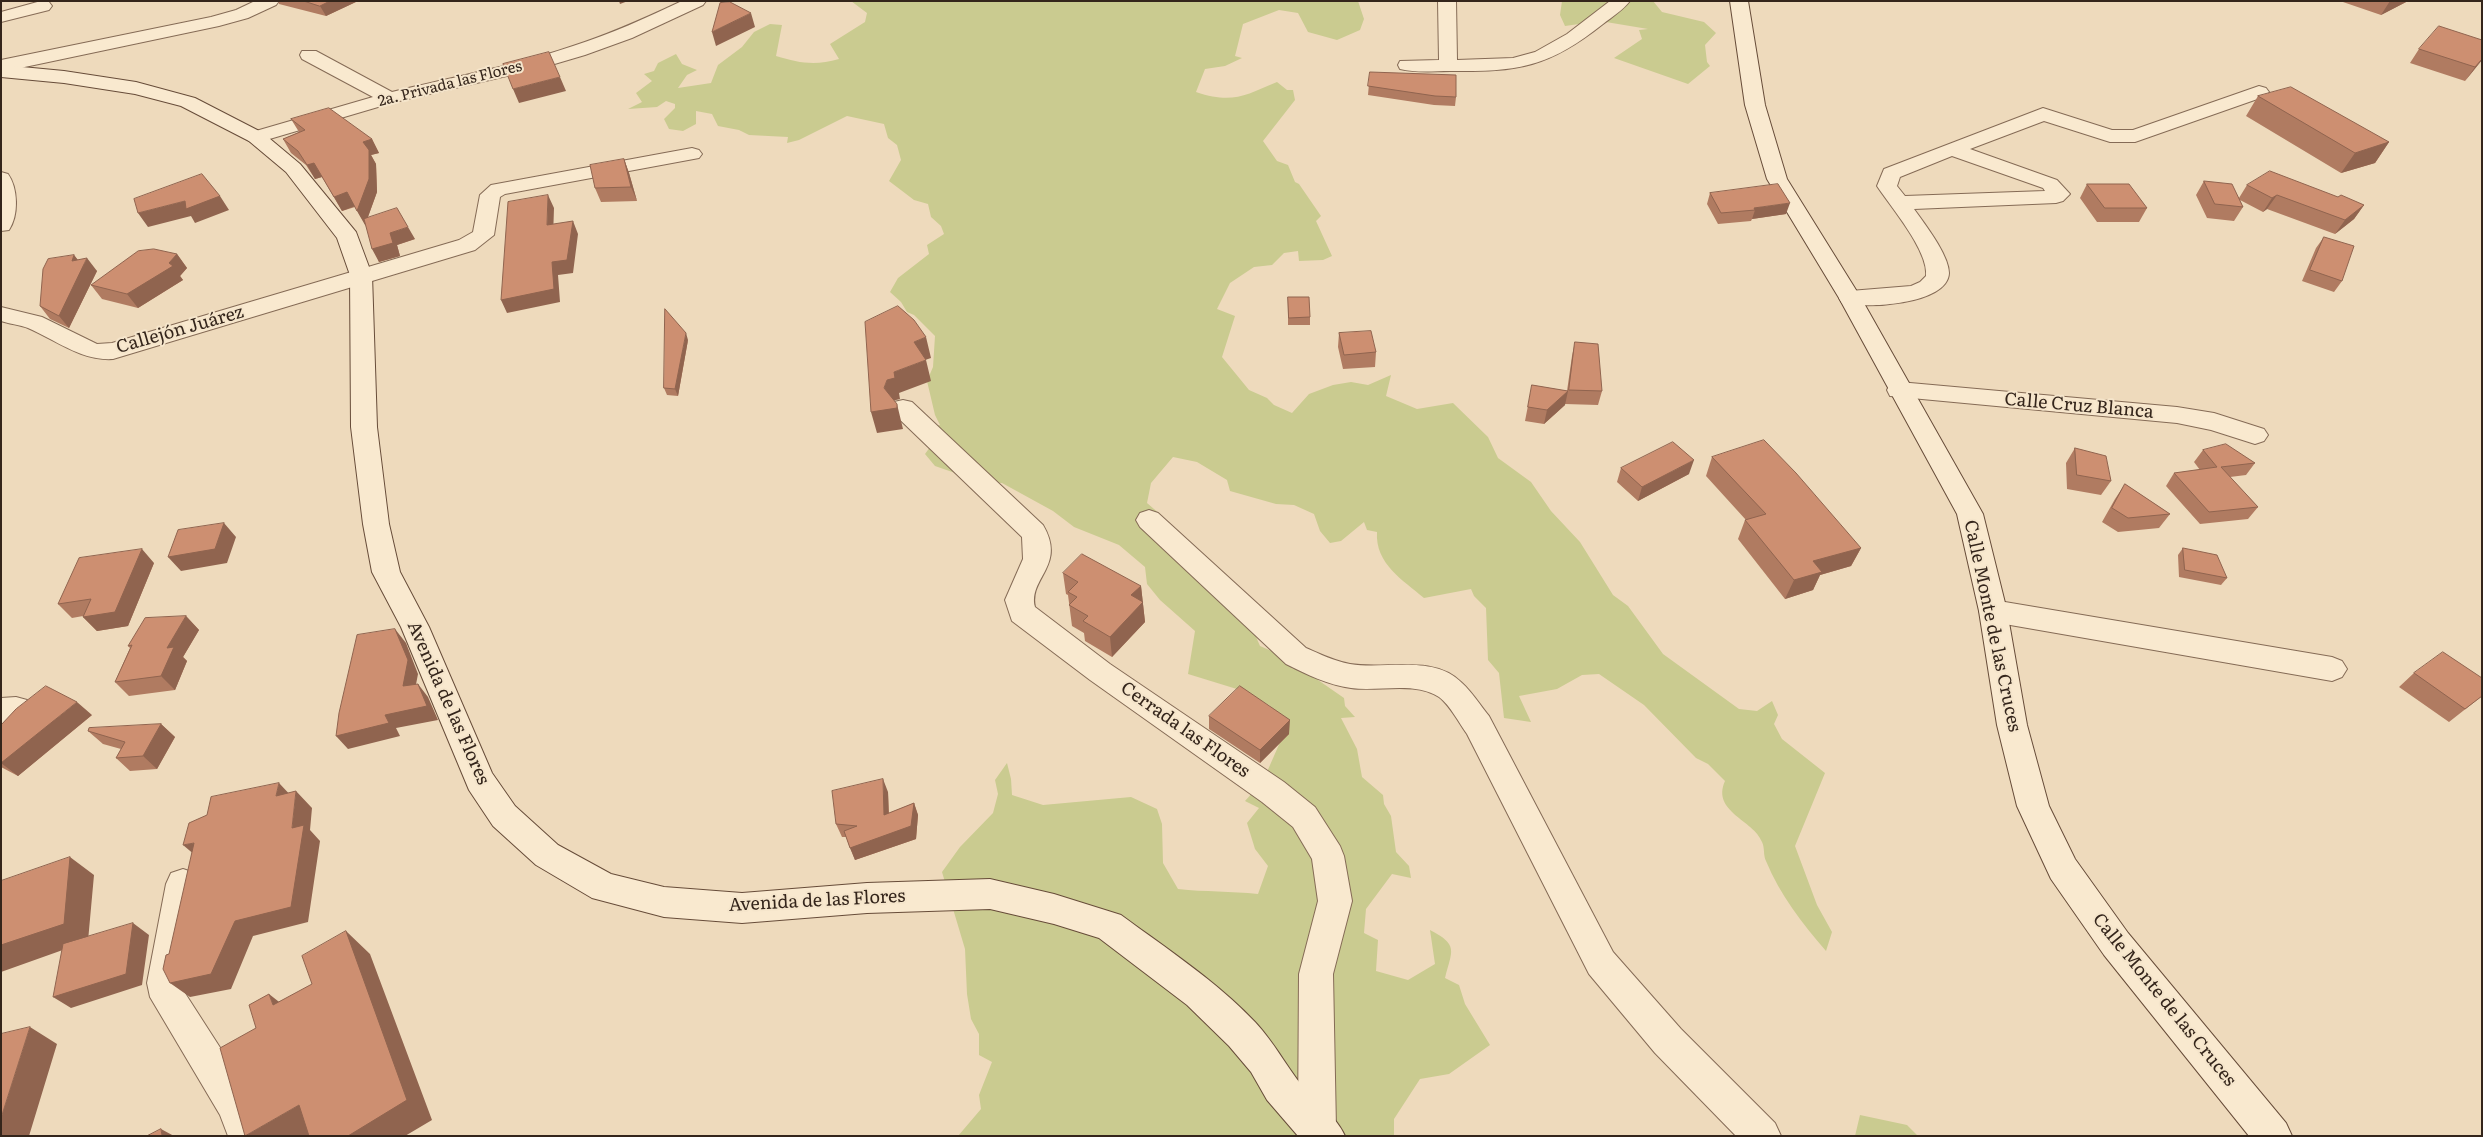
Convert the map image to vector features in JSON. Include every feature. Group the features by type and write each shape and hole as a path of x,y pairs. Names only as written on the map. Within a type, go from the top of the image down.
{"street":[{"path":"1,66 212,22 242,14 270,1"},
{"name":"2a. Privada las Flores","path":"256,137 390,98 534,64 578,51 626,34 697,1"},
{"path":"1447,1 1448,65"},
{"path":"1407,65 1513,63 1540,57 1572,39 1621,1"},
{"name":"Calle Monte de las Cruces","path":"1739,1 1755,105 1777,179 1850,298 1899,390 1951,476 1970,514 1993,611 2012,726 2033,806 2063,869 2116,944 2273,1136"},
{"path":"1,17 43,6"},
{"path":"309,55 390,98"},
{"name":"Avenida de las Flores","path":"1,71 64,77 162,94 188,102 256,137 293,168 348,237 361,275 364,427 376,524 386,572 415,627 480,781 504,816 547,855 604,887 664,902 742,908 867,898 990,894 1054,909 1109,926 1199,993 1242,1034 1264,1059 1280,1087 1322,1132"},
{"path":"1850,298 1910,293 1925,289 1933,283 1938,273 1935,258 1887,186 1891,173 2043,114 2110,136 2135,136 2260,92"},
{"path":"1899,204 2056,197 2060,194 2050,184 1953,150"},
{"name":"Callejón Juárez","path":"1,314 34,322 89,349 99,352 112,351 476,241 483,235 490,195 498,189 692,154"},
{"path":"1,178 6,200 1,225"},
{"name":"Calle Cruz Blanca","path":"1899,390 2177,415 2214,422 2255,435"},
{"name":"Cerrada las Flores","path":"903,408 1034,532 1040,545 1037,561 1018,600 1022,613 1093,666 1273,792 1304,818 1328,856 1335,901 1316,974 1322,1132"},
{"path":"1149,520 1296,656 1325,669 1351,676 1412,677 1435,681 1451,690 1478,725 1601,963 1668,1041 1762,1136"},
{"path":"1993,611 2332,669"},
{"path":"1,710 16,709 20,713 16,720 1,732"},
{"path":"183,884 164,983 175,1009 235,1104 247,1136"}],"green space":[{"path":"851,1 1358,1 1364,19 1360,30 1337,40 1308,32 1298,13 1279,10 1243,24 1235,56 1242,58 1225,66 1205,69 1196,92 1208,96 1238,97 1277,82 1287,90 1293,90 1295,100 1263,141 1277,161 1288,165 1295,182 1299,184 1321,216 1316,221 1332,256 1323,260 1299,261 1298,251 1284,253 1272,265 1254,267 1230,283 1217,309 1235,316 1222,357 1249,390 1292,413 1309,394 1333,385 1351,382 1368,385 1391,375 1386,396 1417,409 1453,403 1488,437 1498,458 1531,482 1551,511 1580,542 1613,595 1628,606 1663,654 1739,709 1757,711 1772,701 1778,715 1774,724 1782,739 1825,773 1795,846 1817,905 1832,932 1826,951 1800,919 1778,885 1766,861 1763,844 1758,834 1728,808 1722,792 1725,781 1708,764 1696,758 1644,705 1599,674 1582,675 1557,689 1519,696 1531,722 1504,718 1499,673 1488,660 1486,608 1474,596 1471,589 1424,598 1399,578 1385,562 1378,543 1377,532 1367,530 1364,522 1341,541 1330,543 1320,531 1314,514 1294,505 1276,504 1230,491 1227,480 1197,462 1173,457 1151,483 1147,503 1161,515 1158,519 1241,602 1260,646 1276,653 1293,669 1300,668 1316,673 1318,680 1344,698 1345,706 1355,717 1341,718 1357,749 1362,777 1383,795 1384,804 1391,816 1396,852 1409,866 1411,878 1392,874 1366,909 1364,933 1378,940 1376,971 1408,980 1435,964 1430,930 1439,935 1446,940 1451,949 1445,978 1459,985 1465,1004 1490,1045 1449,1074 1420,1079 1394,1119 1394,1136 958,1136 981,1109 979,1095 992,1062 979,1055 979,1034 971,1019 967,994 965,949 942,872 960,847 993,813 998,794 995,780 1007,763 1012,795 1043,805 1131,797 1157,809 1162,824 1163,863 1178,889 1258,894 1268,866 1255,849 1247,823 1259,808 1245,801 1263,781 1288,724 1269,705 1240,690 1188,674 1195,631 1160,600 1147,584 1145,567 1119,545 1074,527 1053,511 1002,483 981,482 935,466 925,454 938,436 930,426 940,425 935,415 927,381 933,367 935,336 914,315 907,312 901,302 890,292 898,278 929,254 927,245 944,234 941,226 931,217 928,204 914,200 889,181 901,160 897,145 888,138 884,124 847,116 799,140 787,143 788,137 749,135 739,130 718,126 712,114 696,111 696,124 683,131 669,129 664,119 675,108 675,104 666,101 657,107 628,109 642,102 636,93 652,81 644,74 654,71 658,63 676,54 682,64 697,70 687,75 678,88 711,83 718,65 742,47 754,32 770,24 782,25 776,56 807,63 839,59 830,44 865,22 867,13"},
{"path":"1562,1 1653,1 1662,12 1704,22 1716,33 1705,45 1707,62 1710,66 1688,84 1614,58 1642,39 1639,30 1648,29 1600,21 1565,26 1560,15"},
{"path":"1860,1115 1907,1125 1918,1136 1855,1136"}],"building":[{"path":"304,1 330,1 320,6"},
{"path":"730,2 751,13 712,32 720,3"},
{"path":"2439,26 2482,40 2482,59 2475,67 2419,49"},
{"path":"549,52 560,77 513,89 503,64"},
{"path":"1370,72 1456,75 1456,97 1435,96 1368,86"},
{"path":"2291,87 2389,142 2355,153 2258,96"},
{"path":"329,108 372,139 363,142 369,150 369,179 357,211 347,192 334,197 314,163 307,165 298,151 283,139 305,130 291,119"},
{"path":"624,159 631,187 595,188 590,165"},
{"path":"2270,171 2338,197 2341,195 2364,205 2345,220 2277,195 2272,198 2247,185"},
{"path":"202,174 220,196 186,209 185,201 138,213 134,199"},
{"path":"2204,181 2232,184 2243,207 2215,204"},
{"path":"1778,184 1790,203 1754,208 1755,210 1721,213 1710,193"},
{"path":"2087,184 2129,184 2147,208 2105,208"},
{"path":"548,195 547,225 573,221 567,260 552,262 554,289 501,300 508,202"},
{"path":"397,208 408,227 390,233 393,243 372,249 364,219"},
{"path":"2324,237 2354,246 2342,281 2310,270"},
{"path":"154,249 177,254 169,263 173,266 127,294 91,285 138,251"},
{"path":"74,255 72,261 87,258 59,316 40,306 43,269 48,259"},
{"path":"1288,297 1309,297 1310,317 1289,318"},
{"path":"898,306 914,320 926,337 914,342 926,360 894,372 895,378 887,380 884,388 897,404 897,408 871,412 865,322"},
{"path":"665,309 686,333 675,389 664,388"},
{"path":"1371,331 1376,352 1344,355 1339,333"},
{"path":"1575,342 1598,344 1602,391 1569,390"},
{"path":"1532,385 1568,391 1547,410 1528,407"},
{"path":"1764,440 1796,473 1861,548 1813,561 1822,572 1794,580 1745,520 1766,514 1712,457"},
{"path":"1673,442 1694,460 1642,487 1621,468"},
{"path":"2226,444 2255,463 2221,467 2258,507 2209,512 2174,473 2217,467 2203,450"},
{"path":"2075,448 2106,456 2111,481 2077,475"},
{"path":"2125,484 2170,514 2128,518 2112,508"},
{"path":"224,523 215,549 168,557 178,530"},
{"path":"2183,548 2217,555 2227,578 2185,570"},
{"path":"142,549 115,612 83,617 91,599 58,604 79,558"},
{"path":"1082,554 1141,586 1131,595 1143,602 1110,637 1083,621 1088,616 1069,605 1077,597 1068,592 1078,582 1063,573"},
{"path":"186,616 167,648 174,647 161,676 115,682 132,645 128,646 145,618"},
{"path":"395,629 408,660 403,686 418,684 427,706 385,715 389,723 336,736 339,713 357,635"},
{"path":"2443,652 2482,678 2482,696 2465,709 2414,673"},
{"path":"46,686 77,702 1,763 1,725 16,709"},
{"path":"1240,686 1290,720 1260,750 1209,716"},
{"path":"161,724 143,756 116,758 125,742 88,731 89,728"},
{"path":"883,779 884,815 914,803 911,826 850,848 844,831 857,826 836,824 832,791"},
{"path":"279,783 276,796 296,791 292,828 304,825 291,907 235,921 211,974 170,983 163,969 166,955 169,954 194,843 183,845 189,823 207,815 211,797"},
{"path":"70,857 64,924 1,945 1,881"},
{"path":"133,923 126,974 53,997 63,944"},
{"path":"346,931 407,1100 348,1136 309,1136 299,1105 245,1136 220,1048 256,1028 249,1005 269,994 273,1005 312,984 302,956"},
{"path":"30,1027 1,1118 1,1034"},
{"path":"161,1129 162,1136 147,1136"}]}
